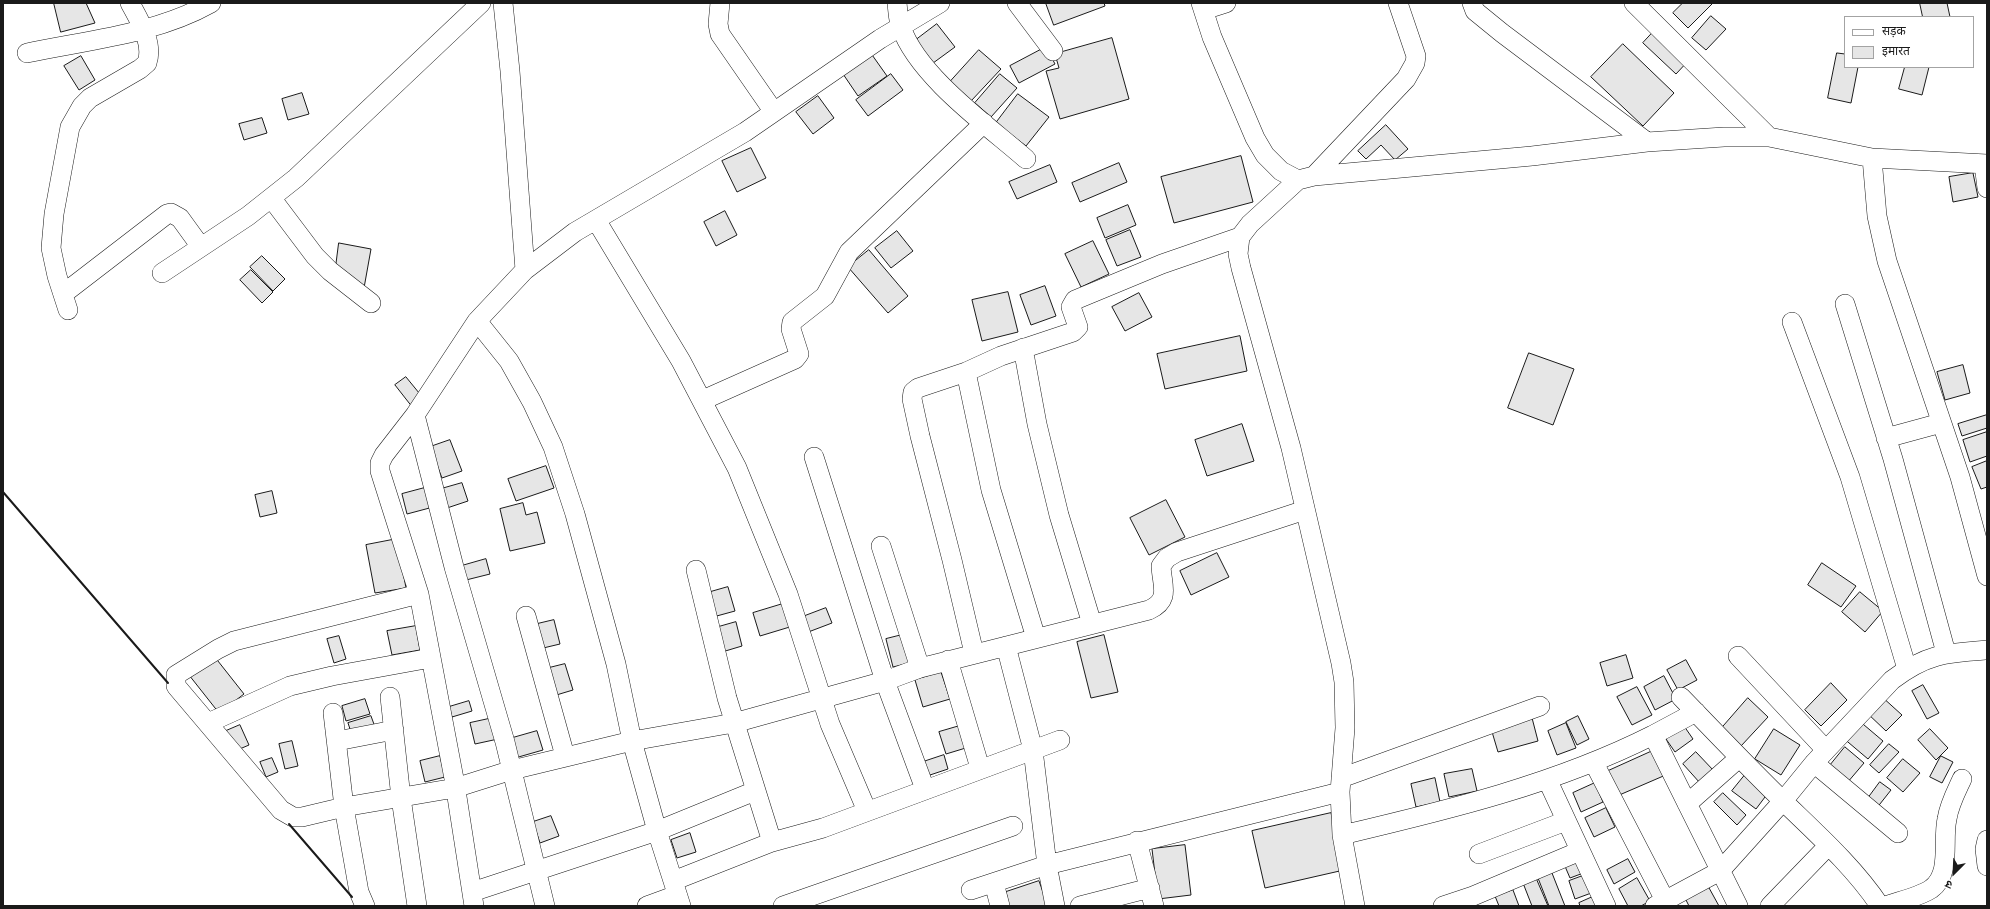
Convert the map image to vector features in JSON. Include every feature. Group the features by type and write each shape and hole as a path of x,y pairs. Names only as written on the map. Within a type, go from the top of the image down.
{"street":[{"path":"130,3 143,29 149,50 147,62 140,69 90,98 82,106 70,127 52,232 53,261 66,302 167,214 171,213 180,218 201,247"},
{"path":"27,53 143,29 190,15 211,3"},
{"path":"162,272 272,199 481,3"},
{"path":"503,3 510,71 525,270"},
{"path":"720,3 718,24 720,34 774,112"},
{"path":"897,3 900,26 907,41 925,67 944,87 1026,159"},
{"path":"755,792 657,831 536,871 473,899 455,788 419,594 380,471 380,463 384,455 415,415 477,321 525,270 596,220 738,135 900,26 940,3"},
{"path":"1017,3 1053,51"},
{"path":"1226,3 1202,7 1212,37 1255,138 1265,155 1280,170 1306,178 1532,156 1647,142 1724,137 1769,137 1872,158 1985,164 1987,188"},
{"path":"1354,906 1342,835 1341,785 1345,728 1344,682 1291,448 1238,254 1240,237 1250,224 1306,178 1406,79 1415,63 1413,48 1398,3"},
{"path":"1472,3 1475,11 1647,142"},
{"path":"1634,3 1769,137"},
{"path":"703,400 795,359 799,354 790,329 792,322 825,296 849,252 984,123"},
{"path":"1872,158 1881,241 1960,477 1987,576"},
{"path":"272,199 315,256 330,271 371,303"},
{"path":"596,220 682,361 737,468 788,594 821,698 867,811"},
{"path":"974,653 920,436 912,399 913,392 918,388 966,372 1023,348 1076,330 1077,324 1071,307 1075,300 1162,264 1240,237"},
{"path":"1845,304 1886,438 1946,653"},
{"path":"477,321 509,361 532,402 553,446 575,514 616,664 632,741 657,831 677,894"},
{"path":"1792,322 1850,477 1907,669"},
{"path":"1023,348 1037,424 1059,515 1092,624"},
{"path":"966,372 991,490 1036,638"},
{"path":"415,415 454,567 512,770 545,906"},
{"path":"1886,438 1941,423"},
{"path":"814,458 885,681 925,789"},
{"path":"419,594 248,637 218,649 183,670 176,675 176,686 287,814 293,817 302,816 344,807 455,788 512,770 632,741 734,724 885,681 920,668 948,660 1155,608 1162,602 1164,594 1160,566 1166,558 1177,552 1305,510"},
{"path":"881,546 920,668"},
{"path":"696,570 734,724 772,842"},
{"path":"526,616 565,756"},
{"path":"1006,646 1033,750 1047,865 1054,906"},
{"path":"1594,763 1663,904 1720,871 1783,801 1820,757 1892,680 1907,669 1925,659 1946,653 1987,650"},
{"path":"1738,656 1820,757 1898,833"},
{"path":"208,723 290,686 332,676 431,658"},
{"path":"948,660 980,768"},
{"path":"390,697 401,798 417,906"},
{"path":"1681,697 1739,758 1828,846 1877,904 1930,889 1938,883 1944,867 1944,833 1947,819 1950,806 1962,779"},
{"path":"971,890 1047,865 1341,785 1540,706"},
{"path":"1342,835 1435,813 1594,763 1653,735 1696,712"},
{"path":"333,713 344,807 359,892 365,906"},
{"path":"337,741 394,730"},
{"path":"1653,735 1738,906"},
{"path":"647,906 677,894 772,842 823,828 980,768 1060,740"},
{"path":"1688,804 1739,758"},
{"path":"1547,779 1606,906"},
{"path":"1479,854 1566,821"},
{"path":"783,906 1013,826"},
{"path":"1987,840 1984,849 1987,866"},
{"path":"1080,906 1152,897 1137,841"},
{"path":"1770,906 1828,846"},
{"path":"1443,906 1473,896 1580,851"},
{"path":"994,883 1000,906"}],"building":[{"path":"54,3 86,3 95,23 61,32"},
{"path":"1046,3 1104,3 1105,6 1054,25"},
{"path":"1683,3 1713,3 1688,28 1673,13"},
{"path":"1920,3 1947,3 1950,16 1923,16"},
{"path":"1711,16 1726,29 1706,50 1692,38"},
{"path":"937,24 955,47 929,66 912,43"},
{"path":"1656,29 1689,60 1676,74 1643,43"},
{"path":"1112,38 1129,99 1060,119 1046,71 1059,68 1055,54"},
{"path":"1623,44 1674,93 1643,126 1591,77"},
{"path":"1046,47 1055,64 1019,83 1010,66"},
{"path":"979,50 1001,69 971,101 950,82"},
{"path":"870,52 887,76 858,96 841,71"},
{"path":"1837,53 1844,54 1844,68 1858,68 1851,103 1828,98"},
{"path":"81,56 95,80 79,90 64,66"},
{"path":"1905,68 1929,68 1922,95 1899,89"},
{"path":"891,74 903,90 868,116 856,100"},
{"path":"1000,74 1017,88 991,117 975,103"},
{"path":"302,93 309,114 288,120 282,99"},
{"path":"1018,94 1049,117 1026,146 996,123"},
{"path":"818,96 834,118 813,134 796,112"},
{"path":"262,118 267,133 244,140 239,124"},
{"path":"1386,125 1408,149 1395,160 1381,145 1366,159 1358,151"},
{"path":"751,148 766,178 737,192 722,161"},
{"path":"1241,156 1253,202 1174,223 1161,177"},
{"path":"1119,163 1127,182 1080,202 1072,183"},
{"path":"1050,165 1057,182 1017,199 1009,182"},
{"path":"1973,173 1978,197 1953,202 1949,177"},
{"path":"1128,205 1136,225 1105,238 1097,218"},
{"path":"725,211 737,235 716,246 704,222"},
{"path":"1130,230 1141,257 1117,266 1106,240"},
{"path":"897,231 913,251 891,268 875,248"},
{"path":"1093,241 1109,274 1081,287 1065,254"},
{"path":"339,243 371,249 364,288 336,266"},
{"path":"869,250 908,296 888,313 848,267"},
{"path":"262,256 285,279 273,291 250,267"},
{"path":"251,270 273,292 262,303 240,280"},
{"path":"1045,286 1056,316 1031,325 1020,295"},
{"path":"1008,292 1018,332 982,341 972,300"},
{"path":"1139,293 1152,317 1125,331 1112,307"},
{"path":"1240,336 1247,371 1165,389 1157,354"},
{"path":"1529,353 1574,369 1553,425 1508,408"},
{"path":"1963,365 1970,393 1945,400 1937,372"},
{"path":"406,377 424,399 413,408 395,385"},
{"path":"1987,415 1987,428 1962,436 1958,424"},
{"path":"1242,424 1254,461 1207,476 1195,440"},
{"path":"1987,432 1987,456 1970,462 1963,440"},
{"path":"450,440 462,471 442,478 430,447"},
{"path":"1987,461 1987,487 1981,489 1972,467"},
{"path":"546,466 554,488 516,501 508,479"},
{"path":"462,483 468,501 447,508 441,489"},
{"path":"432,486 437,506 407,514 402,494"},
{"path":"272,491 277,513 260,517 255,495"},
{"path":"1166,500 1185,537 1149,555 1130,518"},
{"path":"523,503 526,515 537,512 545,543 510,551 500,509"},
{"path":"397,539 406,588 375,593 366,545"},
{"path":"1217,553 1229,577 1191,595 1180,571"},
{"path":"486,559 490,574 462,581 458,567"},
{"path":"1822,563 1856,586 1841,607 1808,585"},
{"path":"728,587 735,611 713,617 707,593"},
{"path":"1860,592 1883,611 1865,632 1842,612"},
{"path":"786,603 793,626 760,636 753,613"},
{"path":"826,608 832,623 803,634 797,619"},
{"path":"554,620 560,644 539,649 533,625"},
{"path":"736,622 742,646 722,652 715,628"},
{"path":"416,626 420,650 392,655 387,631"},
{"path":"906,634 913,662 893,667 886,639"},
{"path":"1104,635 1118,692 1091,698 1077,642"},
{"path":"339,636 346,659 334,663 327,639"},
{"path":"1626,655 1633,678 1607,686 1600,663"},
{"path":"214,656 244,694 219,713 189,675"},
{"path":"1686,660 1697,680 1678,690 1667,670"},
{"path":"565,664 573,690 553,696 545,669"},
{"path":"941,672 950,699 923,707 915,680"},
{"path":"1664,676 1676,699 1655,710 1644,687"},
{"path":"1831,683 1847,700 1821,726 1805,710"},
{"path":"1923,685 1939,713 1927,719 1912,691"},
{"path":"1637,687 1652,715 1632,725 1617,697"},
{"path":"1881,696 1902,715 1886,731 1866,712"},
{"path":"1748,698 1768,717 1741,746 1721,729"},
{"path":"365,699 370,714 346,721 342,706"},
{"path":"469,701 472,711 452,717 449,707"},
{"path":"1531,714 1538,741 1498,752 1490,725"},
{"path":"371,716 375,727 352,735 348,723"},
{"path":"1578,716 1589,739 1577,745 1566,722"},
{"path":"493,718 498,739 475,744 470,723"},
{"path":"1857,719 1883,741 1868,759 1842,737"},
{"path":"1566,723 1576,748 1557,755 1548,731"},
{"path":"240,725 249,745 235,751 226,731"},
{"path":"963,725 969,747 946,754 939,732"},
{"path":"1684,726 1693,739 1675,752 1666,739"},
{"path":"1774,729 1800,745 1781,775 1755,759"},
{"path":"1930,729 1948,748 1936,760 1918,740"},
{"path":"537,731 543,750 515,758 509,739"},
{"path":"292,741 298,766 285,769 279,744"},
{"path":"1889,744 1899,752 1879,773 1870,765"},
{"path":"1845,747 1864,763 1847,783 1828,768"},
{"path":"1657,749 1668,774 1617,796 1606,772"},
{"path":"1696,752 1714,771 1700,783 1683,764"},
{"path":"944,755 948,769 927,776 923,762"},
{"path":"440,756 445,777 425,782 420,761"},
{"path":"1941,756 1953,762 1942,783 1930,777"},
{"path":"272,758 278,772 266,777 260,762"},
{"path":"1903,759 1920,773 1903,792 1887,778"},
{"path":"1472,769 1477,791 1449,797 1444,774"},
{"path":"1745,775 1768,793 1756,809 1732,791"},
{"path":"1435,778 1440,802 1416,807 1411,784"},
{"path":"1880,782 1891,790 1876,809 1866,801"},
{"path":"1595,783 1603,802 1581,812 1573,793"},
{"path":"1723,793 1746,815 1737,825 1714,802"},
{"path":"1606,808 1615,827 1594,837 1585,818"},
{"path":"1331,813 1344,870 1265,888 1252,831"},
{"path":"551,816 559,836 540,843 533,822"},
{"path":"690,833 696,852 677,858 671,840"},
{"path":"1185,845 1191,895 1158,899 1152,849"},
{"path":"1581,858 1586,872 1570,878 1564,864"},
{"path":"1628,859 1635,872 1614,884 1607,870"},
{"path":"1552,873 1565,906 1549,906 1538,878"},
{"path":"1588,874 1594,892 1575,899 1569,881"},
{"path":"1536,878 1548,906 1532,906 1523,883"},
{"path":"1637,878 1650,901 1641,906 1628,906 1619,889"},
{"path":"1039,881 1048,906 1009,906 1006,892"},
{"path":"1708,886 1719,906 1689,906 1685,898"},
{"path":"1513,890 1519,906 1499,906 1495,896"},
{"path":"1597,895 1602,906 1580,906 1579,903"}],"wall":[{"path":"3,492 168,683"},
{"path":"289,824 352,897"}]}
